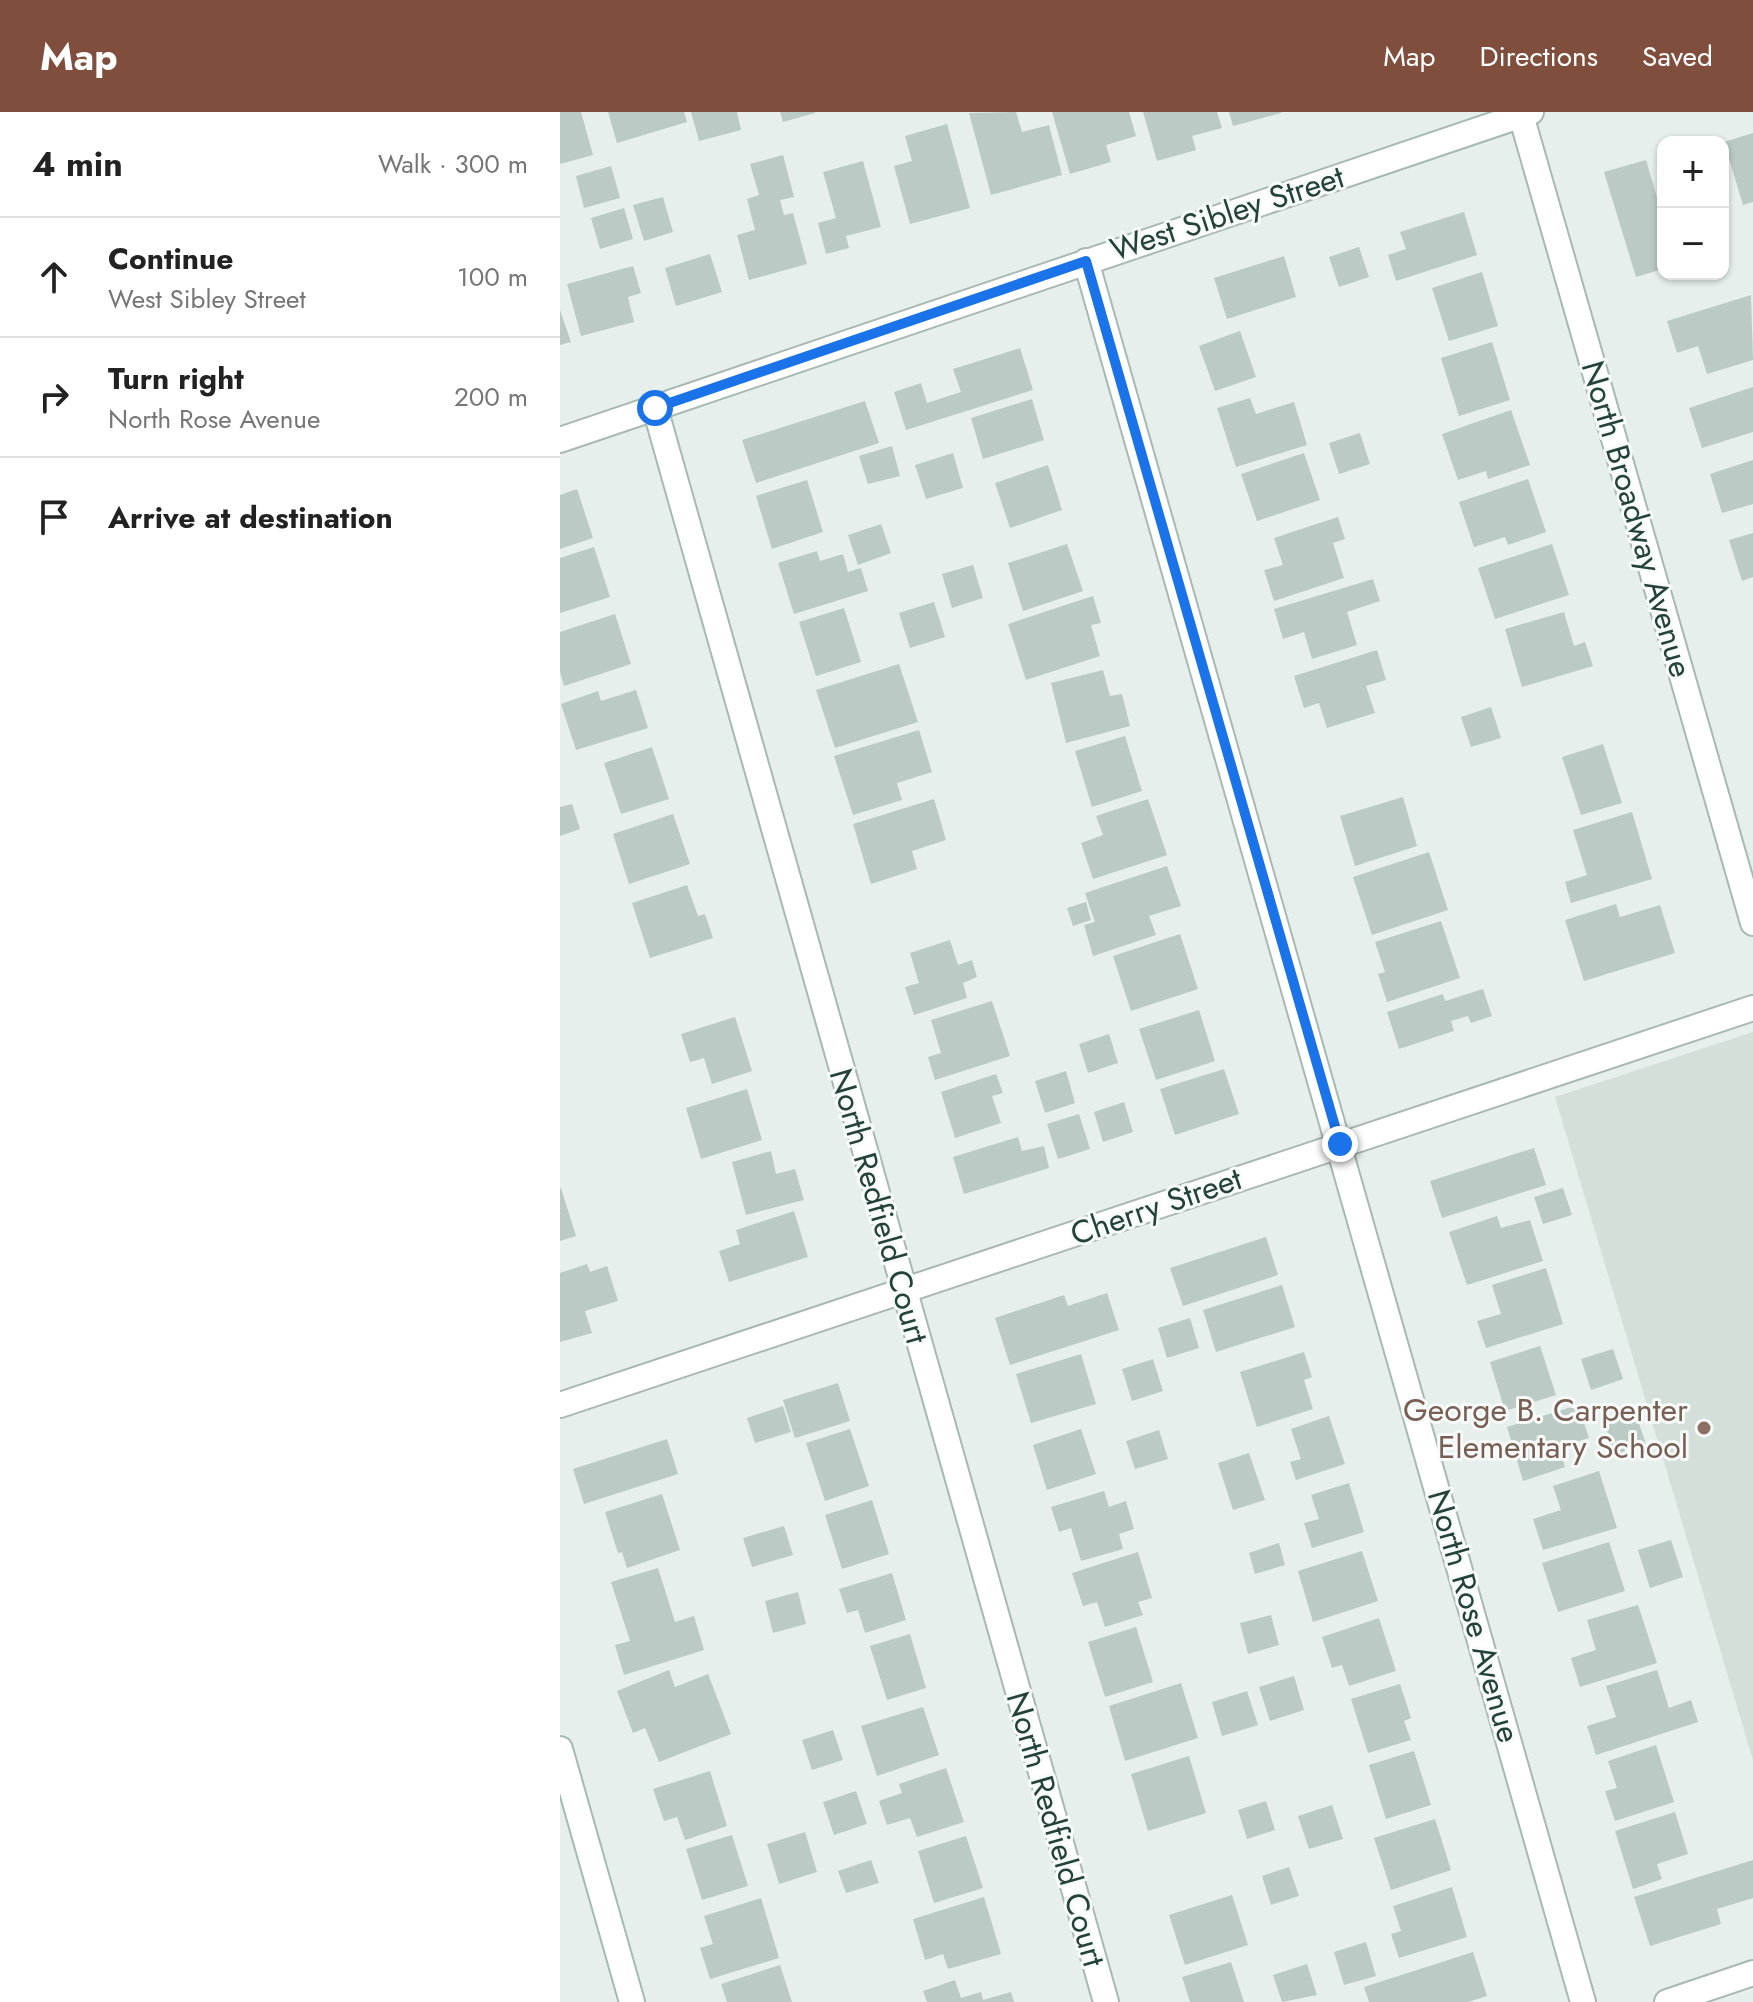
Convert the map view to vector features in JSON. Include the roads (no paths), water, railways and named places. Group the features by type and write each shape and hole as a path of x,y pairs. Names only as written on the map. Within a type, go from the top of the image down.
{"street":[{"name":"West Sibley Street","path":"560,440 1526,114"},
{"name":"North Broadway Avenue","path":"1526,114 1753,923"},
{"name":"North Rose Avenue","path":"1086,261 1583,2002"},
{"name":"North Redfield Court","path":"655,408 902,1291 1106,2002"},
{"name":"Cherry Street","path":"560,1405 1753,1008"},
{"path":"560,1749 632,2002"},
{"path":"1667,2002 1753,1973"}],"place":[{"name":"George B. Carpenter Elementary School","path":"1704,1428"}]}
